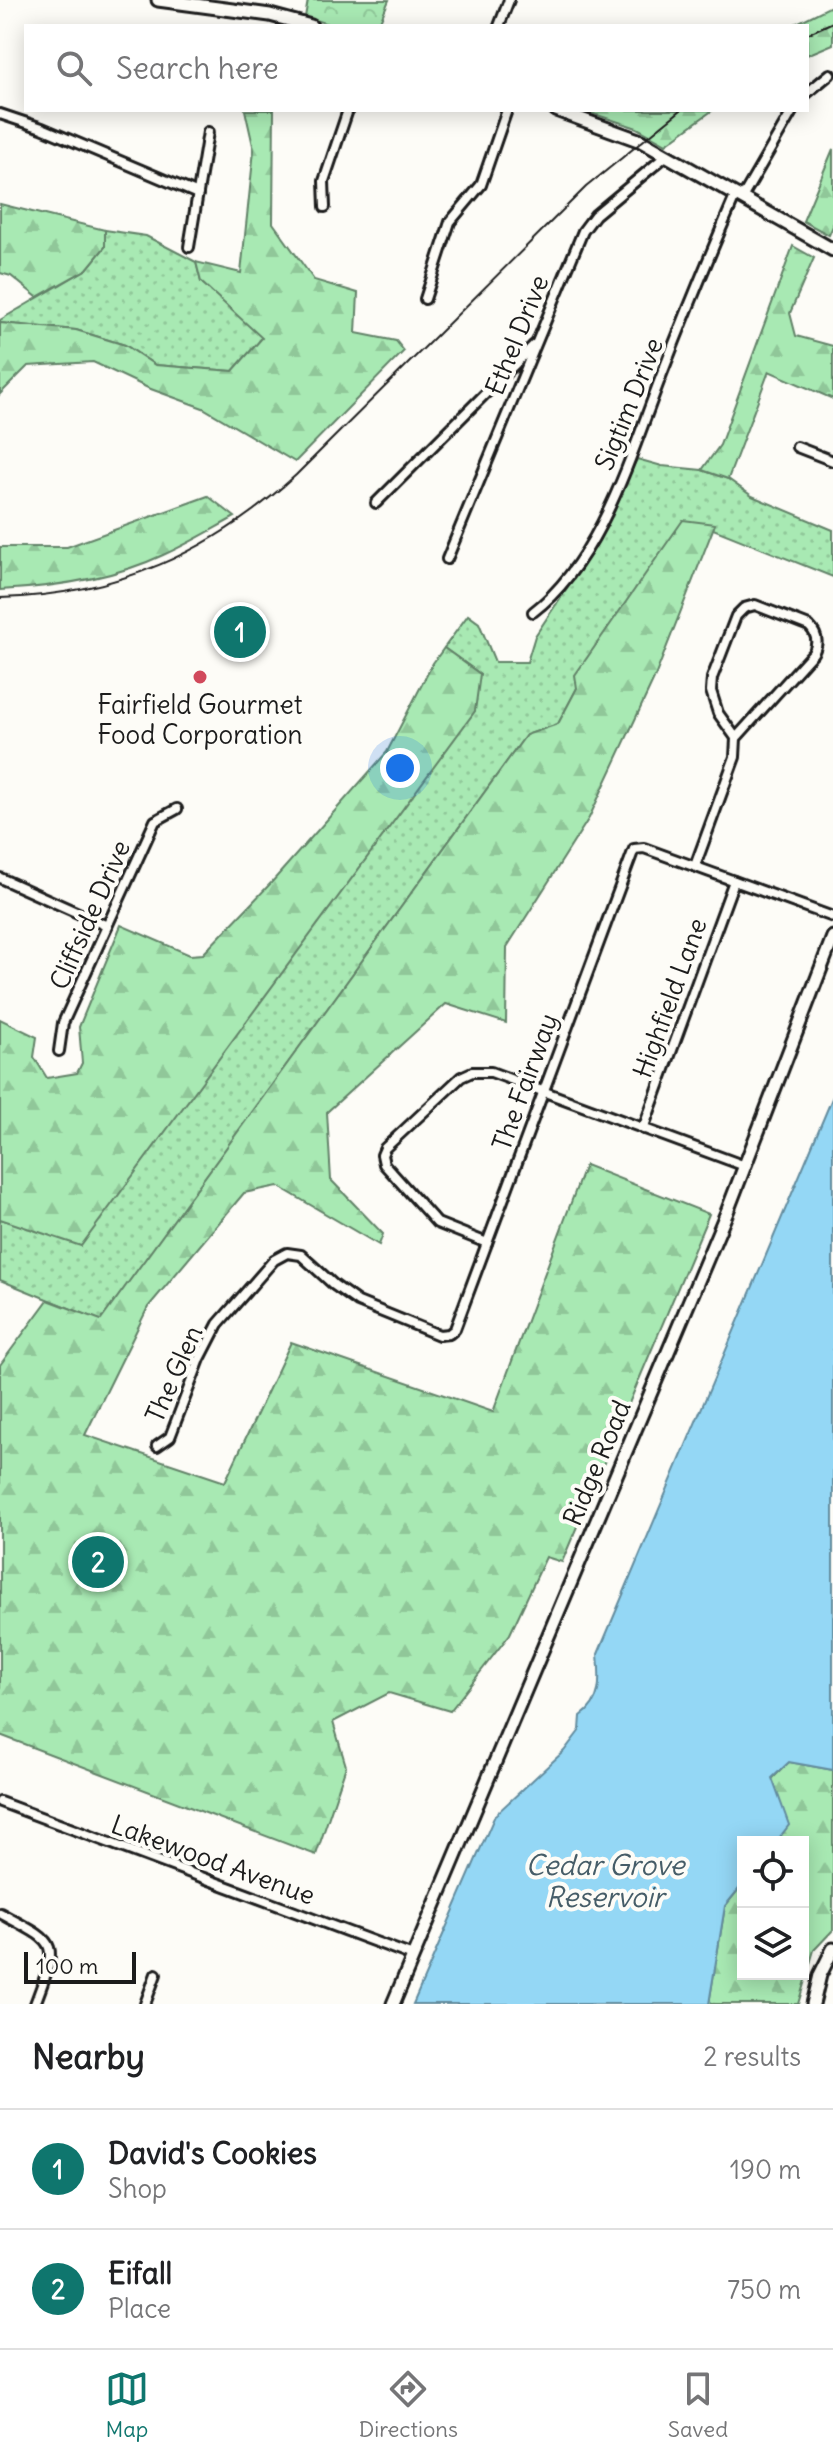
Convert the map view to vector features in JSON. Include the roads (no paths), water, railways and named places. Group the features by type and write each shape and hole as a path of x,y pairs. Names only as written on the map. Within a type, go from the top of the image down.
{"main road":[{"path":"158,0 270,15 304,24"},
{"path":"562,112 629,135 833,250"},
{"name":"Ridge Road","path":"393,2004 745,1166 833,937"},
{"path":"813,2004 820,1975 833,1949"}],"street":[{"path":"500,24 509,0"},
{"path":"809,91 830,74"},
{"path":"325,207 324,181 347,112"},
{"path":"425,299 450,222 481,185 506,112"},
{"name":"Sigtim Drive","path":"533,612 549,600 572,571 604,516 739,196 792,112"},
{"path":"0,114 42,128 198,194"},
{"path":"189,247 208,132"},
{"name":"Ethel Drive","path":"447,559 583,231 595,215 667,155"},
{"path":"376,503 537,342"},
{"path":"797,447 833,461"},
{"path":"736,738 816,646 815,633 809,626 755,605 744,608 736,616 711,685 715,708 736,738 735,757 695,866 833,917"},
{"name":"Cliffside Drive","path":"59,1051 63,1023 155,821 177,809"},
{"name":"The Fairway","path":"457,1325 631,853 641,847 695,866"},
{"path":"0,878 107,926"},
{"name":"Highfield Lane","path":"643,1129 734,881"},
{"path":"487,1243 444,1227 432,1218 384,1164 382,1155 388,1145 456,1081 472,1072 491,1072 745,1166"},
{"name":"The Glen","path":"157,1446 170,1437 200,1359 218,1324 274,1260 282,1255 301,1255 341,1291 377,1310 442,1335 452,1332 457,1325"},
{"name":"Lakewood Avenue","path":"0,1802 413,1956"},
{"path":"0,1913 42,1936 50,1945 52,1959 35,2004"},
{"path":"145,2004 156,1974"}],"water":[{"name":"Cedar Grove Reservoir","path":"833,1096 833,1770 789,1762 772,1778 789,1825 781,1836 737,1836 737,1891 725,1906 709,2004 413,2004 495,1815 564,1751 580,1730 581,1716 597,1696 598,1654"}],"railway":[{"path":"809,33 833,22"},
{"path":"0,598 83,588 160,565 230,527 264,503 296,475 586,187 679,112"}],"place":[{"name":"David's Cookies","path":"240,632"},
{"name":"Fairfield Gourmet Food Corporation","path":"200,677"},
{"name":"Eifall","path":"98,1562"}]}
